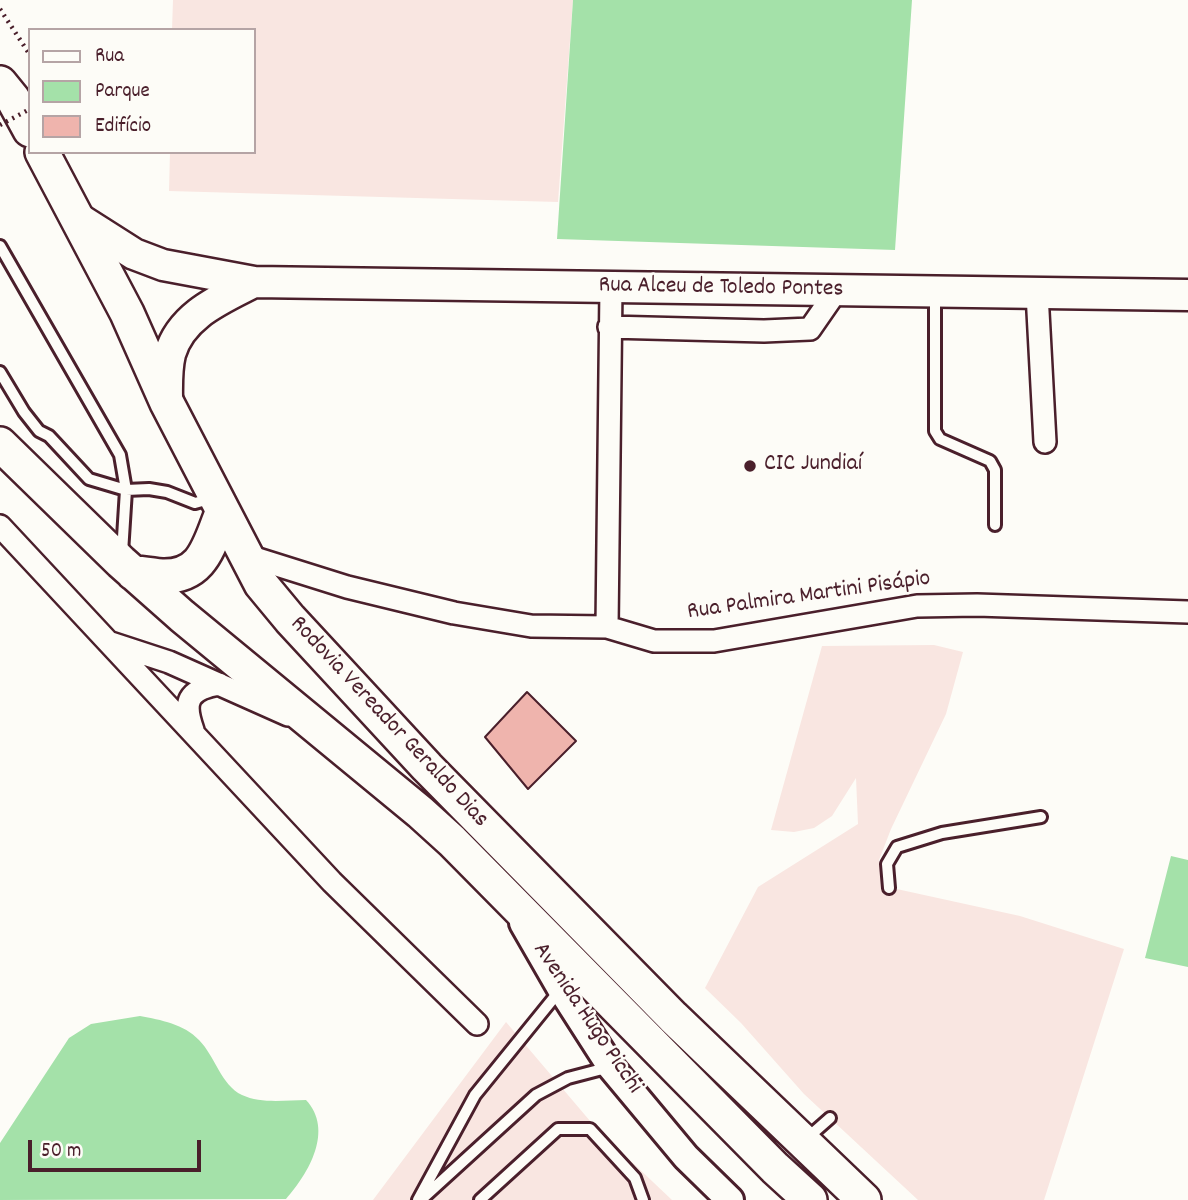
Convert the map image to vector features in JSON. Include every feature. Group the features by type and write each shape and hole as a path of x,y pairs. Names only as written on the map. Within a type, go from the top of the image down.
{"main road":[{"path":"0,83 13,99 28,126"},
{"name":"Rodovia Vereador Geraldo Dias","path":"43,154 127,313 167,403 261,584 427,767 673,1017 864,1200"},
{"name":"Rua Alceu de Toledo Pontes","path":"79,219 134,254 163,265 254,282 1188,295"},
{"name":"Rua Alceu de Toledo Pontes","path":"167,403 170,354 180,333 196,314 254,282"},
{"name":"Rodovia Vereador Geraldo Dias","path":"0,444 127,567 182,616 420,812 810,1200"},
{"path":"127,567 172,576 197,566 205,557 219,505"}],"street":[{"path":"607,627 608,327 611,287"},
{"path":"608,327 764,331 810,329 837,290"},
{"path":"1037,293 1045,442"},
{"path":"0,526 332,882 477,1024"},
{"name":"Rua Palmira Martini Pisápio","path":"245,555 347,587 454,613 531,626 607,627 654,641 714,641 917,606 1000,605 1188,612"},
{"path":"109,643 169,662 319,730"},
{"path":"195,735 186,710 190,697 203,687 219,684"},
{"name":"Avenida Hugo Picchi","path":"506,895 611,1067 686,1157 730,1200"}],"lane":[{"path":"0,246 120,455 126,490 127,567"},
{"path":"935,292 934,431 940,439 990,461 995,470 995,525"},
{"path":"0,372 39,431 49,436 89,478 126,490 149,489 167,492 195,503 219,505"},
{"path":"889,888 887,864 897,847 942,833 1041,817"},
{"path":"419,1200 475,1095 561,989"},
{"path":"419,1200 536,1095 568,1078 611,1067"},
{"path":"803,1142 830,1118"},
{"path":"480,1200 558,1129 590,1129 635,1178 643,1200"}],"path":[{"path":"0,9 28,52"},
{"path":"0,125 28,110"}],"shaded area":[{"path":"173,0 573,0 558,202 169,191 170,154 256,154 256,28 172,28"},
{"path":"934,645 963,652 946,714 879,860 883,886 1020,916 1124,949 1044,1200 918,1200 804,1094 741,1023 705,988 758,887 858,824 856,778 832,816 814,828 794,832 771,830 822,646"},
{"path":"506,1022 596,1128 672,1200 373,1200"}],"green space":[{"path":"573,0 912,0 895,250 557,239"},
{"path":"1171,856 1188,860 1188,967 1145,958"},
{"path":"140,1016 172,1024 193,1035 205,1047 223,1077 242,1095 265,1101 306,1100 318,1124 318,1138 310,1164 286,1199 0,1200 0,1143 69,1038 91,1024"}],"building":[{"path":"527,692 576,741 528,789 485,737"}],"place":[{"name":"CIC Jundiaí","path":"750,466"}]}
